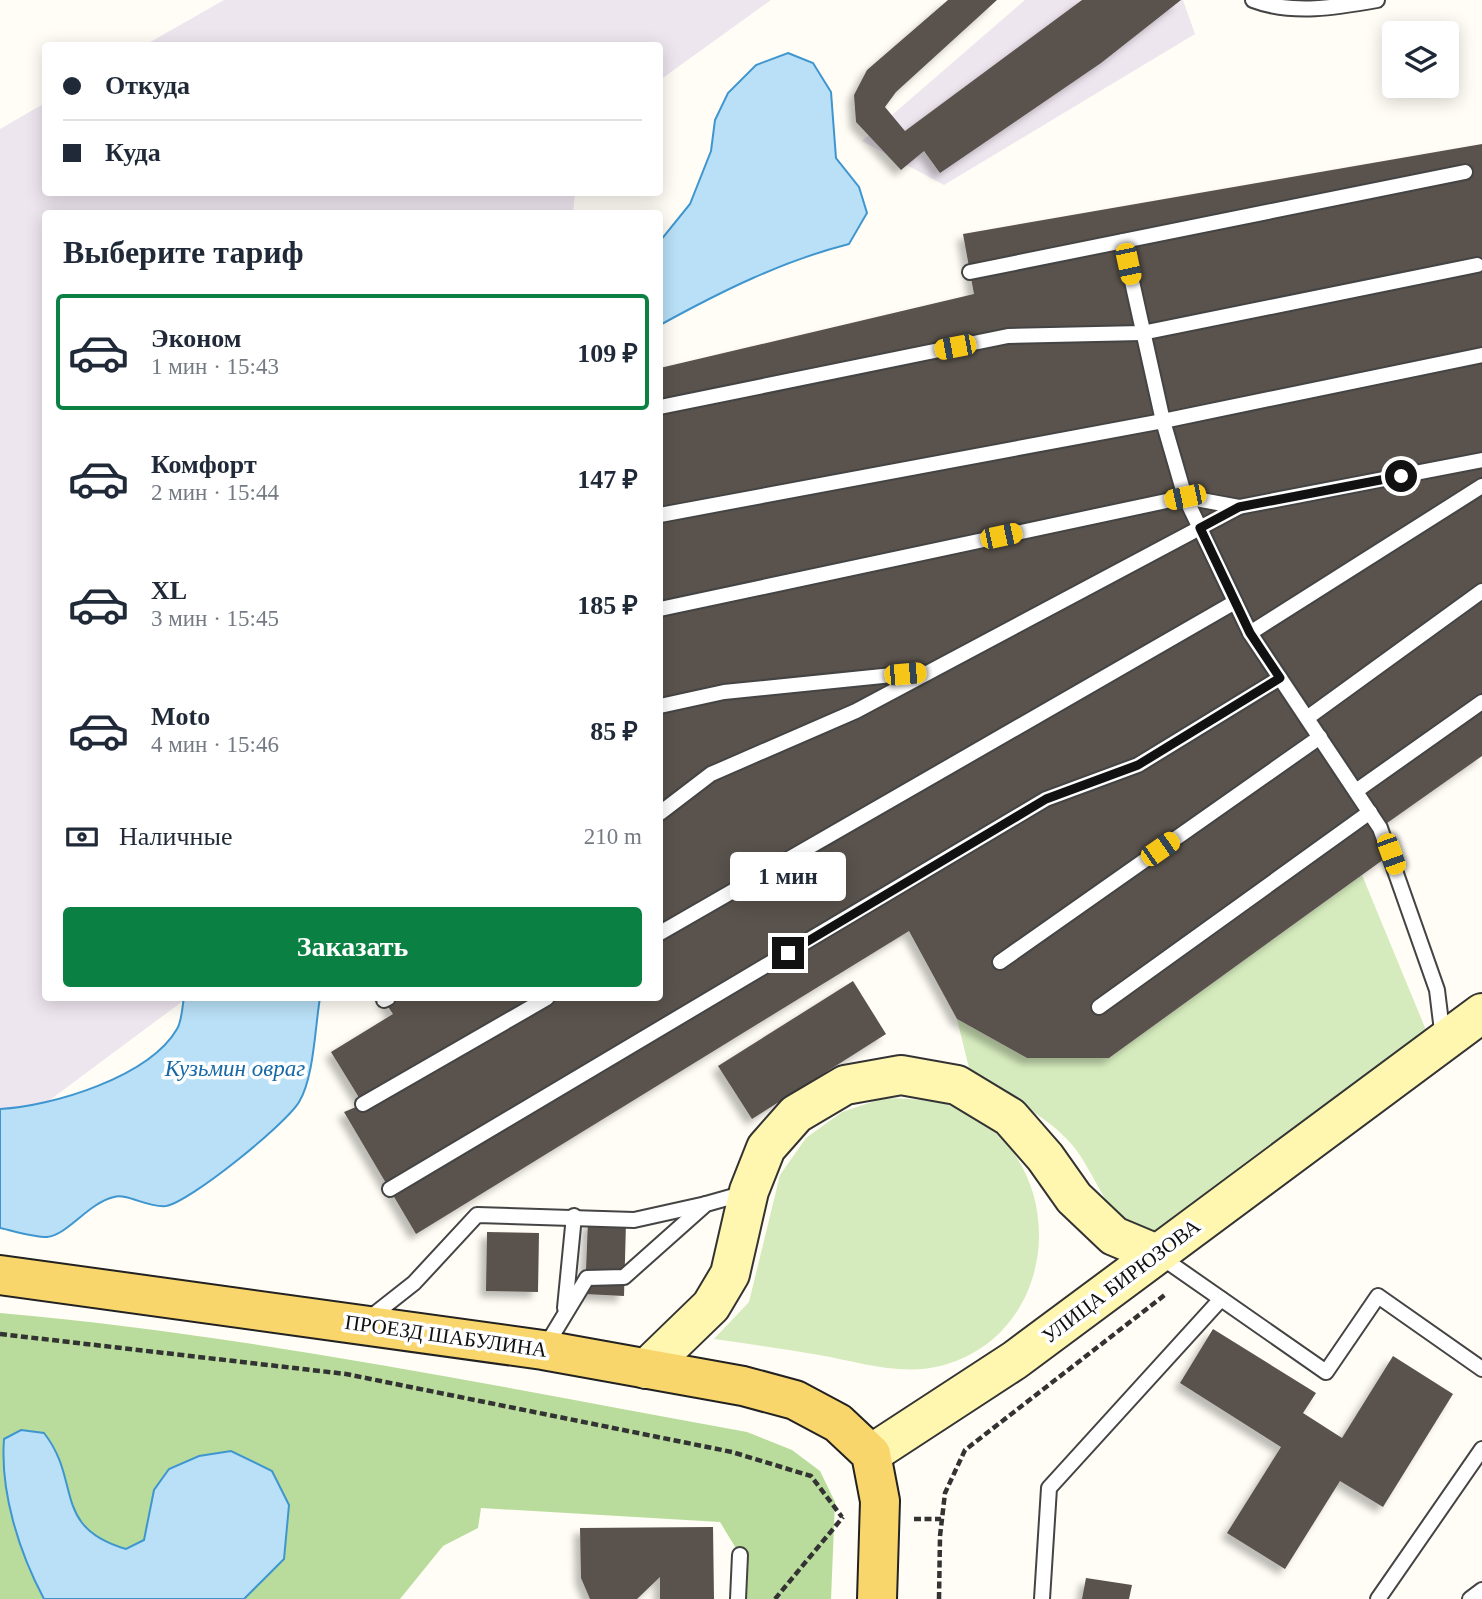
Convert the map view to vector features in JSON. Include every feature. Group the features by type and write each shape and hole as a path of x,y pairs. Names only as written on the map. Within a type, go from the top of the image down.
{"main road":[{"name":"УЛИЦА БИРЮЗОВА","path":"871,1454 1015,1360 1482,1013"},
{"path":"646,1369 711,1306 730,1274 749,1191 766,1148 796,1114 845,1085 901,1075 957,1086 1010,1117 1045,1157 1074,1198 1114,1236 1157,1254"},
{"name":"ПРОЕЗД ШАБУЛИНА","path":"0,1275 363,1323 543,1350 743,1386 795,1399 838,1423 871,1454"},
{"path":"871,1454 880,1501 877,1599"}],"lane":[{"path":"1253,0 1286,8 1323,8 1377,0"},
{"path":"970,272 1465,172"},
{"path":"1123,241 1163,421 1185,497 1250,633 1370,812 1391,854 1437,990 1444,1041"},
{"path":"663,406 1008,336 1142,333 1477,265"},
{"path":"663,514 1163,421 1482,355"},
{"path":"663,811 711,774 856,711 1239,507 1482,460"},
{"path":"1250,633 1482,486"},
{"path":"663,608 1185,497 1239,507"},
{"path":"1307,718 1482,591"},
{"path":"663,931 1235,602"},
{"path":"663,705 724,692 930,671"},
{"path":"390,1189 1046,799 1138,765 1280,678"},
{"path":"1356,791 1482,702"},
{"path":"1000,962 1320,737"},
{"path":"1099,1007 1370,812"},
{"path":"363,1104 542,1001"},
{"path":"363,1323 414,1283 477,1214 634,1220 749,1191"},
{"path":"543,1350 587,1278 624,1277 706,1204"},
{"path":"564,1313 574,1216"},
{"path":"1157,1254 1326,1372 1378,1296 1482,1369"},
{"path":"1042,1599 1049,1488 1221,1299"},
{"path":"1378,1599 1482,1449"},
{"path":"738,1599 740,1555"},
{"path":"1470,1599 1482,1590"}],"path":[{"path":"0,1334 346,1374 732,1452 811,1476 842,1517"},
{"path":"939,1599 940,1536 945,1493 965,1450"}],"shaded area":[{"path":"224,0 771,0 663,78 663,42 150,42"},
{"path":"1025,0 1183,0 1195,34 944,185 862,141"},
{"path":"42,105 42,196 575,196 573,210 42,210 42,1001 183,1001 0,1137 0,129"}],"green space":[{"path":"1362,875 1440,1064 1194,1249 1149,1241 1128,1230 1112,1210 1068,1140 1033,1112 1006,1097 978,1087 969,1068 957,1019 1027,1058 1109,1058"},
{"path":"884,1098 940,1103 972,1115 1004,1141 1026,1174 1037,1211 1038,1250 1029,1287 1011,1321 982,1347 944,1365 913,1369 881,1367 714,1339 749,1302 780,1175 806,1138 842,1112"},
{"path":"0,1313 281,1348 747,1432 792,1450 820,1471 835,1502 831,1599 738,1599 740,1555 720,1522 481,1508 478,1528 443,1546 400,1599 0,1599"}],"water":[{"path":"788,53 813,63 831,92 836,158 859,187 867,213 849,244 800,259 752,279 663,323 663,237 690,204 711,151 715,120 728,93 756,65"},
{"name":"Кузьмин овраг","path":"184,1001 320,1001 308,1080 291,1113 237,1161 195,1191 166,1206 119,1196 105,1200 55,1235 30,1235 0,1228 0,1109 22,1107 72,1095 123,1075 164,1046 177,1029"},
{"path":"21,1430 44,1433 62,1468 77,1515 87,1528 103,1540 126,1549 144,1540 154,1490 169,1469 199,1456 231,1451 272,1471 289,1505 284,1559 244,1599 44,1599 19,1542 5,1480 4,1439"}],"building":[{"path":"948,0 997,0 896,92 885,107 905,131 1082,0 1181,0 1101,63 940,173 924,151 901,170 856,122 854,95 867,70"},
{"path":"1482,144 1482,756 1380,828 1391,854 1109,1058 1027,1058 957,1019 909,931 416,1234 344,1112 363,1104 331,1052 393,1014 384,1001 663,1001 663,367 974,294 963,234"},
{"path":"853,981 886,1034 752,1119 718,1066"},
{"path":"588,1221 626,1222 624,1296 585,1294"},
{"path":"487,1232 539,1233 538,1292 486,1291"},
{"path":"1213,1329 1316,1393 1303,1413 1342,1438 1393,1356 1453,1394 1383,1507 1340,1481 1285,1569 1227,1533 1281,1447 1180,1383"},
{"path":"713,1527 714,1599 660,1599 660,1577 637,1599 590,1599 581,1578 580,1528"},
{"path":"1086,1578 1132,1585 1129,1599 1082,1599"}],"route":[{"path":"788,953 1046,799 1138,765 1280,678 1250,633 1200,528 1239,507 1401,476"}]}
